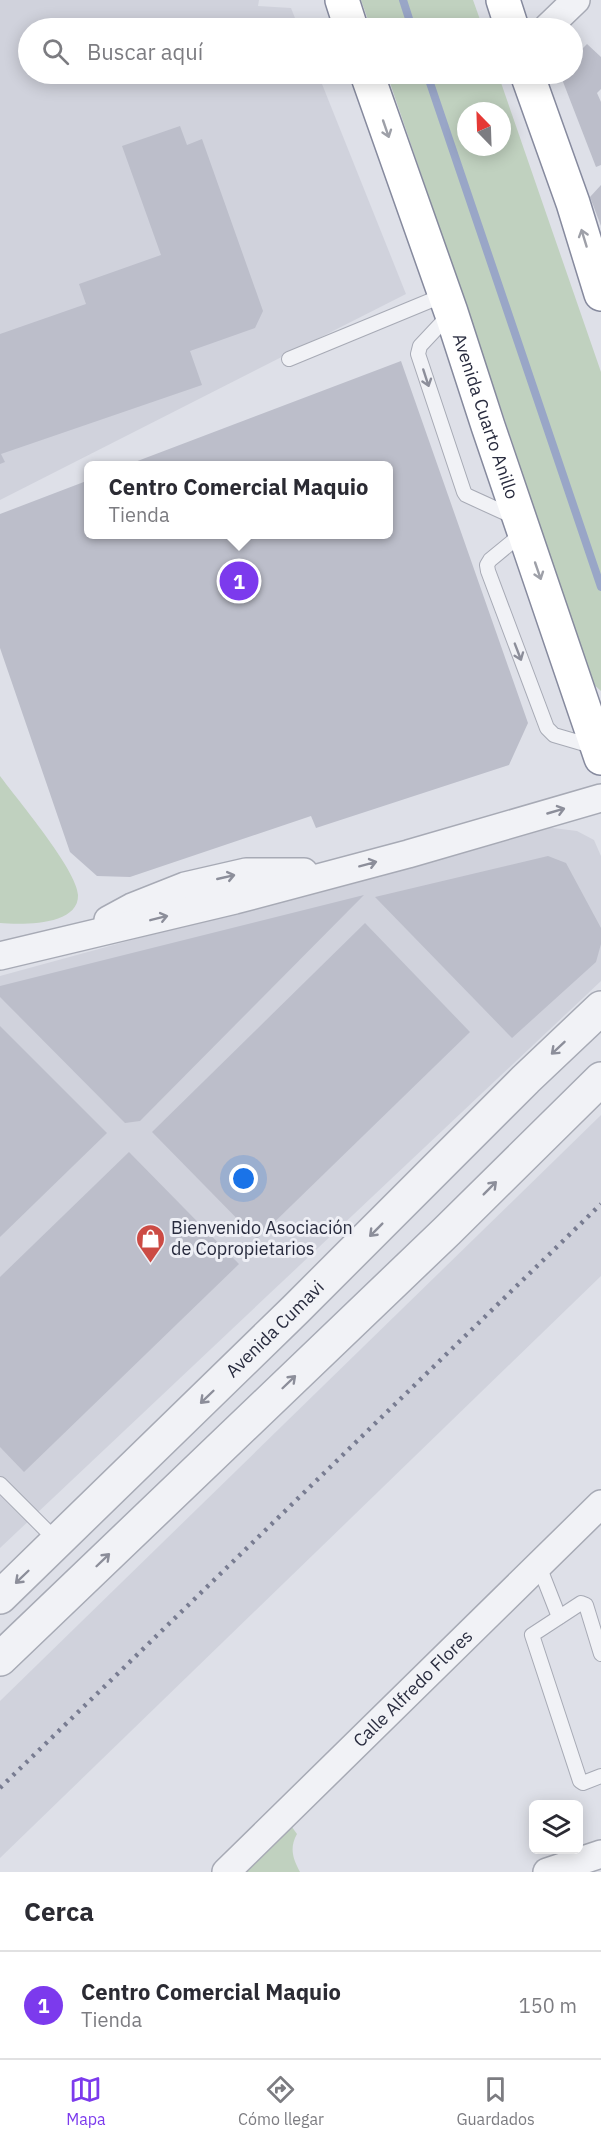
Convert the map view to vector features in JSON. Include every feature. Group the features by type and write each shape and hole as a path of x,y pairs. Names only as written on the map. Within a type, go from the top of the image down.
{"highway":[{"path":"342,0 348,18"},
{"path":"503,0 509,18"},
{"name":"Avenida Cuarto Anillo","path":"371,84 448,304 599,753"},
{"path":"531,84 573,203 601,294"},
{"path":"577,685 601,714"}],"street":[{"path":"557,18 576,0"},
{"path":"0,956 76,938 132,907 195,884 246,872 333,874 601,798"},
{"name":"Avenida Cumavi","path":"0,1598 287,1318 526,1079 601,1008"},
{"path":"0,1659 447,1231 601,1079"},
{"path":"411,1195 422,1193 432,1195 441,1201 447,1210 449,1220 447,1231"},
{"name":"Calle Alfredo Flores","path":"226,1872 601,1504"},
{"path":"547,1872 601,1854"}],"lane":[{"path":"289,359 448,304"},
{"path":"448,304 420,346 418,354 464,492 522,526 490,560 487,565 488,571 547,728 554,735 599,753"},
{"path":"0,1484 58,1542"},
{"path":"539,1566 559,1617"},
{"path":"601,1654 586,1605 581,1604 533,1633 532,1637 580,1782 601,1776"}],"shaded area":[{"path":"0,0 259,0 258,6 291,8 295,18 18,18 18,84 322,84 406,294 0,500"},
{"name":"Bienvenido Asociación de Copropietarios","path":"545,827 577,831 594,840 601,856 601,981 0,1548 0,976"},
{"path":"601,1115 601,1276 0,1858 0,1701"}],"green space":[{"path":"361,0 473,0 479,18 367,18"},
{"path":"390,84 501,84 508,102 457,102 457,156 511,156 511,112 601,372 601,691 591,682"},
{"path":"0,776 57,852 75,884 78,895 76,905 69,913 59,918 34,923 0,923"},
{"path":"289,1823 297,1834 293,1844 293,1853 300,1872 238,1872"}],"building":[{"path":"587,44 601,57 601,89 597,93 601,102 601,165 596,167 564,84 583,84 583,48"},
{"path":"180,126 187,145 202,139 263,311 255,328 190,351 202,385 1,454 5,462 0,464 0,334 86,304 79,284 161,255 122,146"},
{"path":"601,185 601,226 590,197"},
{"path":"401,361 528,723 509,765 316,828 311,816 130,877 97,876 70,852 0,648 0,514 84,482 84,539 393,539 393,461 138,461"},
{"path":"548,856 566,863 601,928 601,944 596,962 512,1038 375,897"},
{"path":"364,895 140,1121 125,1123 0,997 0,986"},
{"path":"365,923 470,1032 257,1239 152,1132"},
{"path":"0,1026 107,1133 0,1237"},
{"path":"129,1152 239,1264 24,1472 0,1447 0,1277"}],"waterway":[{"path":"403,0 409,18"},
{"path":"430,84 601,587"}],"railway":[{"path":"0,1788 601,1204"}],"place":[{"name":"Centro Comercial Maquio","path":"239,581"},
{"name":"Bienvenido Asociación de Copropietarios","path":"150,1264"}]}
